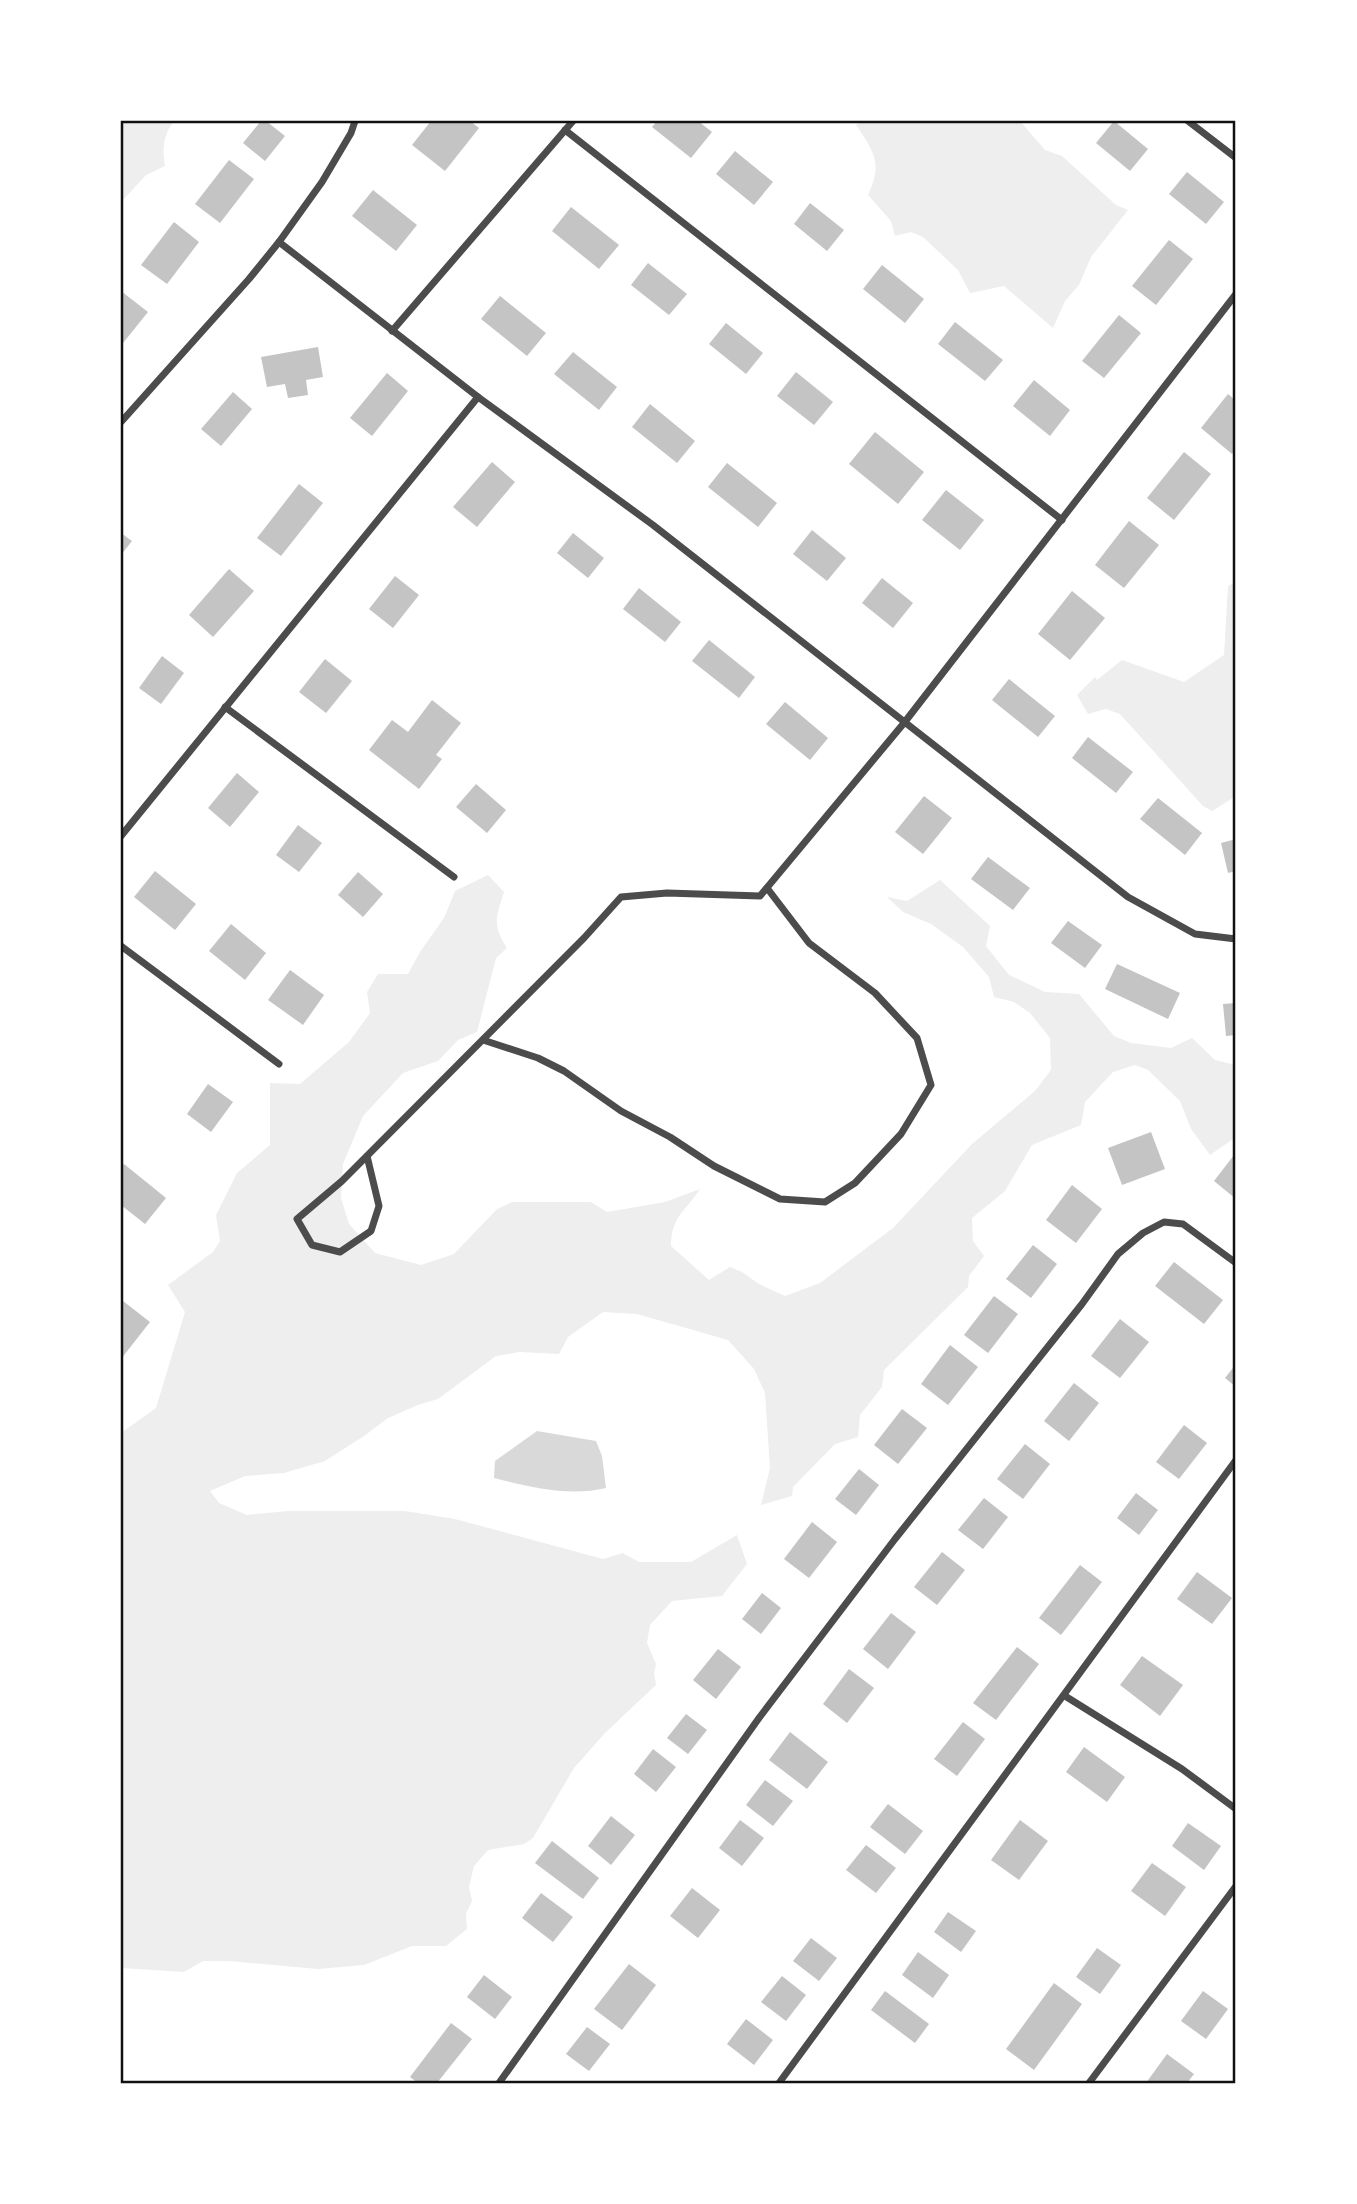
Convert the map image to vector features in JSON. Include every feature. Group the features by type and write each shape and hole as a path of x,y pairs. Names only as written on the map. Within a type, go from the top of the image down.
{"street":[{"path":"121,422 279,242 322,182 351,133 355,121"},
{"path":"392,331 573,121"},
{"path":"1188,121 1236,158"},
{"path":"565,130 1062,520"},
{"path":"279,242 478,397 653,525 1128,897 1195,934 1236,939"},
{"path":"367,1156 379,1206 372,1231 341,1252 312,1245 297,1219 342,1181 584,938 621,897 667,893 760,896 904,723 1236,294"},
{"path":"121,836 478,397"},
{"path":"225,707 454,877"},
{"path":"483,1040 538,1058 564,1071 621,1111 714,1166 779,1199 825,1202 855,1184 901,1134 931,1085 917,1038 875,993 809,943 766,888"},
{"path":"121,946 279,1063"},
{"path":"499,2083 759,1718 894,1539 1082,1304 1118,1254 1143,1233 1164,1222 1183,1224 1236,1263"},
{"path":"779,2083 1236,1460"},
{"path":"1065,1696 1182,1769 1236,1809"},
{"path":"1089,2083 1236,1886"}],"shaded area":[{"path":"121,121 174,121 164,142 165,166 146,175 121,202"},
{"path":"861,121 1020,121 1045,150 1062,156 1116,205 1128,210 1091,257 1079,285 1065,301 1053,328 1004,286 970,293 958,270 923,237 911,232 895,236 891,221 868,195 876,166 872,151 856,125"},
{"path":"1236,582 1236,796 1212,811 1203,806 1120,714 1106,709 1088,714 1077,695 1095,677 1097,680 1122,660 1184,682 1224,655 1228,586"},
{"path":"488,875 504,892 497,927 507,948 496,958 477,1032 458,1040 438,1061 403,1073 363,1116 343,1164 341,1198 349,1224 375,1253 421,1265 454,1254 497,1209 512,1202 591,1202 607,1212 665,1202 700,1189 676,1221 671,1246 709,1280 730,1267 785,1296 820,1283 893,1228 972,1144 1035,1091 1051,1070 1050,1038 1030,1013 1014,1002 994,997 989,977 963,947 931,924 903,912 887,897 907,901 940,880 990,926 986,946 1009,975 1045,992 1079,994 1114,1036 1131,1043 1171,1048 1192,1038 1215,1060 1236,1065 1236,1137 1210,1155 1191,1129 1180,1101 1148,1070 1135,1065 1113,1072 1085,1102 1081,1125 1032,1145 1005,1191 972,1218 973,1241 984,1256 969,1276 968,1287 884,1370 882,1387 860,1415 858,1437 835,1444 793,1487 792,1496 761,1505 770,1468 765,1393 754,1369 728,1340 637,1314 603,1312 568,1337 559,1354 520,1352 496,1356 438,1399 388,1418 325,1461 284,1473 245,1476 210,1491 219,1503 247,1515 288,1511 405,1511 455,1519 603,1559 623,1553 639,1562 691,1562 737,1535 747,1564 722,1596 672,1601 650,1625 647,1643 656,1664 656,1685 605,1733 574,1768 533,1838 524,1844 488,1850 474,1866 469,1887 472,1901 466,1914 467,1929 446,1946 412,1946 364,1965 318,1969 229,1961 203,1961 184,1972 121,1968 121,1433 156,1408 185,1312 168,1285 213,1252 220,1241 216,1215 237,1173 270,1145 270,1083 300,1084 349,1042 370,1013 367,992 378,974 408,974 444,918 455,891"},
{"path":"537,1431 596,1441 602,1456 606,1488 564,1491 494,1478 495,1461"}],"building":[{"path":"261,121 266,121 285,136 265,161 243,143"},
{"path":"431,121 470,121 479,128 445,171 412,145"},
{"path":"657,121 698,121 712,132 691,158 652,127"},
{"path":"1114,121 1148,149 1130,171 1096,143"},
{"path":"735,151 773,182 754,205 716,174"},
{"path":"229,160 254,179 220,223 195,204"},
{"path":"1187,172 1224,202 1206,224 1169,194"},
{"path":"373,190 417,225 396,251 352,216"},
{"path":"810,203 844,230 827,251 794,224"},
{"path":"571,207 619,245 599,269 552,231"},
{"path":"174,222 199,242 167,284 141,265"},
{"path":"1169,240 1193,259 1156,305 1132,286"},
{"path":"648,263 687,294 669,315 631,285"},
{"path":"882,265 924,299 905,323 863,289"},
{"path":"121,291 148,312 123,343 121,342"},
{"path":"500,296 546,333 527,356 481,319"},
{"path":"1119,315 1141,333 1104,378 1082,361"},
{"path":"955,322 1003,360 985,381 938,344"},
{"path":"726,323 763,353 746,374 709,344"},
{"path":"318,347 323,377 306,380 308,395 288,398 285,384 267,387 261,357"},
{"path":"573,352 617,387 599,410 554,374"},
{"path":"796,372 833,402 814,425 777,396"},
{"path":"387,373 408,391 372,436 350,418"},
{"path":"1034,380 1070,410 1050,436 1013,406"},
{"path":"233,392 252,409 221,446 201,429"},
{"path":"1228,394 1236,401 1236,449 1232,454 1201,428"},
{"path":"650,404 695,441 677,463 632,427"},
{"path":"875,432 924,472 898,504 849,464"},
{"path":"1184,452 1211,474 1174,520 1147,498"},
{"path":"492,462 515,482 477,527 453,507"},
{"path":"727,463 777,503 758,527 708,487"},
{"path":"299,484 323,503 281,556 257,538"},
{"path":"946,490 984,520 960,550 922,520"},
{"path":"1129,521 1159,545 1124,588 1095,565"},
{"path":"812,530 846,558 827,581 793,554"},
{"path":"121,533 132,541 121,555"},
{"path":"573,533 604,558 588,578 557,553"},
{"path":"229,569 254,591 213,637 189,615"},
{"path":"395,576 419,595 393,628 369,609"},
{"path":"882,578 913,603 893,628 862,603"},
{"path":"639,588 681,622 665,642 623,609"},
{"path":"1072,591 1105,618 1070,660 1038,634"},
{"path":"709,640 755,677 739,698 692,661"},
{"path":"162,656 184,673 161,704 139,688"},
{"path":"325,659 352,681 326,713 299,692"},
{"path":"1009,679 1055,716 1038,737 992,700"},
{"path":"432,700 461,723 436,755 442,759 419,789 369,750 392,720 408,732"},
{"path":"785,702 828,738 810,760 766,724"},
{"path":"1088,737 1133,772 1116,793 1072,758"},
{"path":"237,773 259,792 230,827 208,808"},
{"path":"476,784 506,810 487,833 456,807"},
{"path":"924,796 952,818 923,854 895,832"},
{"path":"1158,798 1202,833 1185,855 1140,819"},
{"path":"298,825 322,843 299,872 276,855"},
{"path":"1236,839 1236,871 1228,873 1221,843"},
{"path":"988,857 1030,888 1013,910 971,879"},
{"path":"155,871 196,904 175,930 134,897"},
{"path":"358,872 383,894 363,917 338,895"},
{"path":"1068,921 1102,945 1085,968 1051,943"},
{"path":"231,924 266,953 245,980 209,951"},
{"path":"1117,964 1180,993 1168,1019 1105,989"},
{"path":"290,970 324,995 303,1025 268,1000"},
{"path":"1236,1003 1236,1035 1226,1036 1223,1004"},
{"path":"208,1084 233,1102 211,1132 187,1114"},
{"path":"1151,1132 1165,1169 1122,1185 1108,1148"},
{"path":"1234,1155 1236,1157 1236,1199 1214,1181"},
{"path":"124,1164 166,1198 145,1224 121,1205 121,1168"},
{"path":"1072,1185 1102,1209 1076,1243 1046,1220"},
{"path":"1033,1245 1057,1264 1031,1298 1006,1279"},
{"path":"1174,1262 1223,1300 1204,1324 1155,1286"},
{"path":"994,1296 1018,1314 988,1353 964,1335"},
{"path":"123,1301 150,1322 121,1359 121,1304"},
{"path":"1120,1319 1149,1342 1120,1378 1091,1356"},
{"path":"950,1345 978,1367 948,1405 921,1384"},
{"path":"1236,1364 1236,1387 1225,1378"},
{"path":"1074,1383 1099,1403 1069,1441 1044,1421"},
{"path":"902,1409 927,1428 898,1464 874,1445"},
{"path":"1184,1425 1207,1443 1179,1479 1156,1462"},
{"path":"1025,1444 1050,1464 1023,1499 997,1479"},
{"path":"859,1469 879,1485 856,1515 835,1499"},
{"path":"1136,1493 1158,1510 1139,1535 1117,1518"},
{"path":"984,1498 1008,1517 983,1549 958,1530"},
{"path":"812,1522 837,1542 809,1578 784,1559"},
{"path":"942,1552 965,1570 937,1605 914,1587"},
{"path":"1080,1565 1102,1582 1061,1635 1039,1618"},
{"path":"1197,1572 1232,1598 1212,1624 1177,1599"},
{"path":"762,1593 781,1608 761,1634 742,1619"},
{"path":"891,1613 916,1632 888,1669 863,1649"},
{"path":"1017,1647 1039,1664 996,1720 973,1703"},
{"path":"718,1649 741,1667 716,1699 693,1680"},
{"path":"1142,1656 1183,1685 1160,1716 1120,1685"},
{"path":"849,1669 874,1688 847,1723 823,1704"},
{"path":"686,1714 707,1730 688,1754 667,1738"},
{"path":"963,1722 985,1739 957,1776 934,1759"},
{"path":"790,1732 828,1762 807,1789 769,1760"},
{"path":"1084,1747 1125,1777 1107,1802 1066,1772"},
{"path":"653,1749 676,1767 656,1792 634,1774"},
{"path":"765,1780 793,1801 773,1826 746,1805"},
{"path":"888,1804 923,1831 905,1854 870,1827"},
{"path":"611,1816 635,1835 611,1865 588,1846"},
{"path":"740,1820 764,1838 742,1866 719,1848"},
{"path":"1020,1820 1048,1841 1019,1880 991,1860"},
{"path":"1188,1823 1221,1846 1204,1870 1172,1846"},
{"path":"552,1841 599,1878 583,1899 535,1863"},
{"path":"866,1845 896,1868 876,1893 846,1870"},
{"path":"1152,1863 1186,1887 1165,1916 1131,1891"},
{"path":"692,1888 720,1910 698,1938 670,1916"},
{"path":"541,1893 573,1917 553,1942 522,1918"},
{"path":"948,1912 976,1931 961,1952 934,1932"},
{"path":"811,1938 837,1958 819,1981 793,1961"},
{"path":"1097,1948 1121,1965 1100,1994 1076,1977"},
{"path":"918,1952 949,1975 933,1998 902,1975"},
{"path":"629,1964 656,1985 622,2030 594,2009"},
{"path":"484,1975 512,1997 495,2019 467,1997"},
{"path":"782,1976 806,1995 786,2021 761,2002"},
{"path":"1054,1983 1082,2004 1034,2070 1006,2049"},
{"path":"885,1991 929,2024 915,2043 871,2010"},
{"path":"1203,1991 1228,2009 1206,2039 1181,2021"},
{"path":"746,2019 773,2040 754,2065 727,2044"},
{"path":"451,2023 472,2039 437,2083 418,2083 410,2077"},
{"path":"587,2027 610,2044 589,2071 566,2054"},
{"path":"1167,2054 1194,2074 1187,2083 1146,2083"}]}
